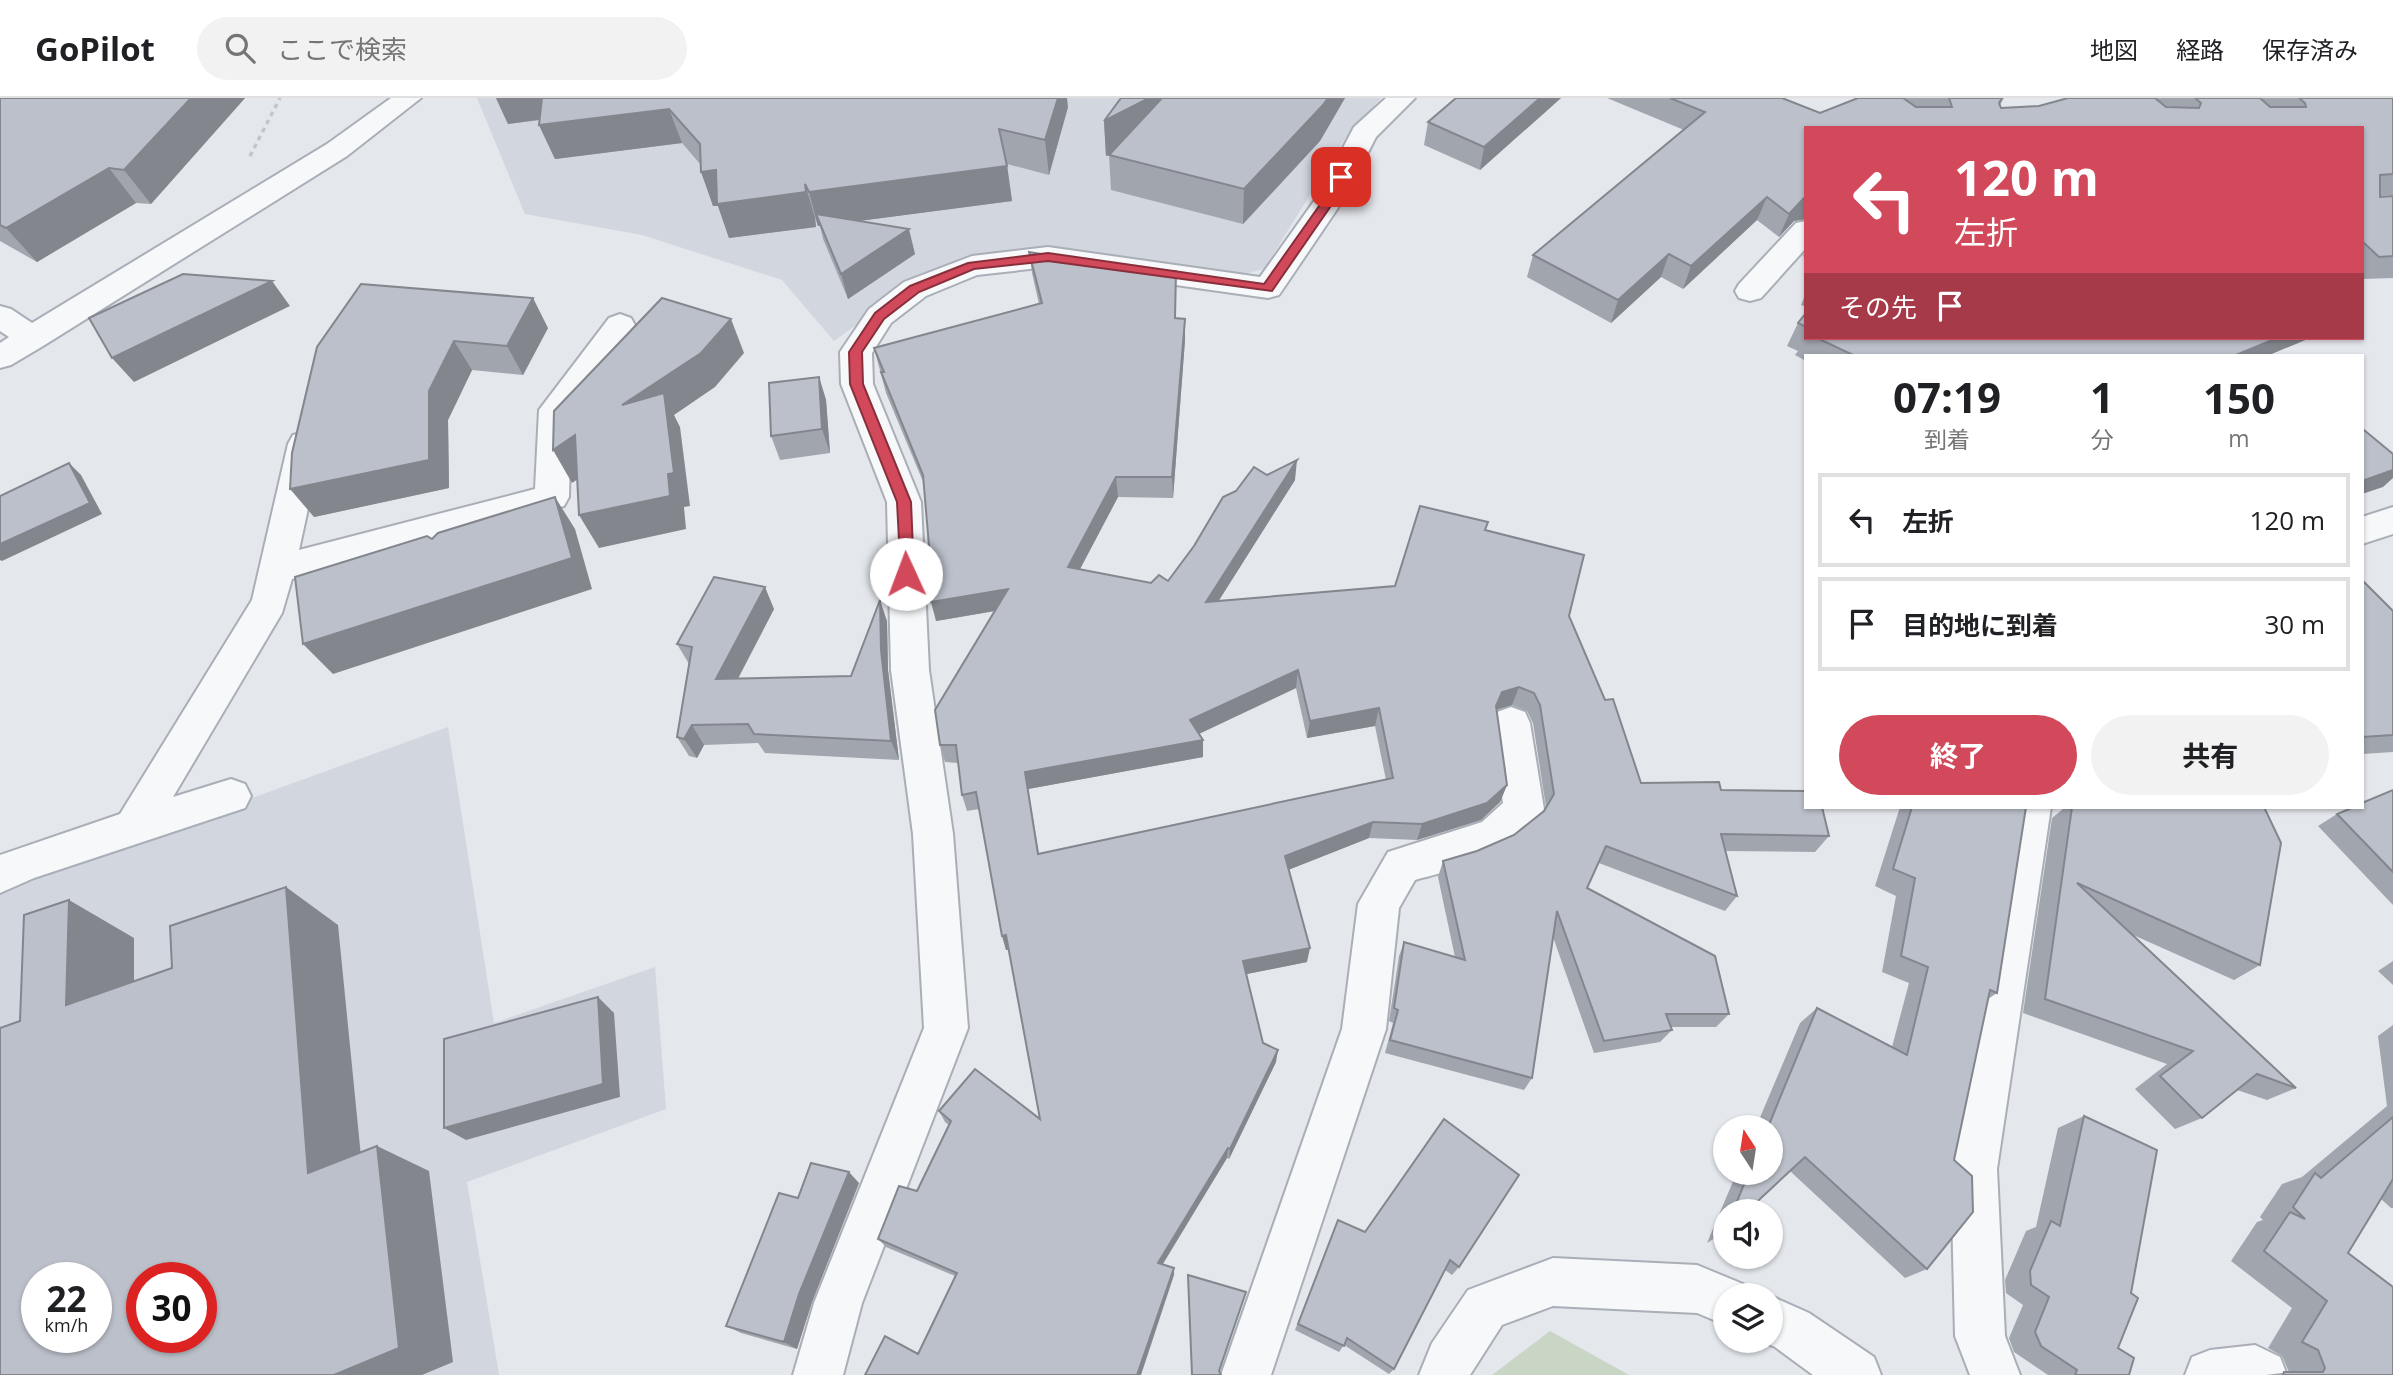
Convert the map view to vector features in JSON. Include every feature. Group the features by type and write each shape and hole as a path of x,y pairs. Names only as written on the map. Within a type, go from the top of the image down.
{"street":[{"path":"0,357 337,150 408,98"},
{"path":"818,1375 838,1303 946,1028 933,834 910,670 904,502 857,384 856,352 880,316 915,289 972,266 1048,257 1268,288 1329,200 1364,133 1402,98"},
{"path":"1750,290 1804,232"},
{"path":"0,316 32,338"},
{"path":"277,569 552,497 555,410 620,325"},
{"path":"0,346 32,338"},
{"path":"132,830 269,603 311,415"},
{"path":"2364,530 2393,520"},
{"path":"1246,1375 1364,1029 1379,904 1402,865 1454,851 1496,835 1524,809 1511,723"},
{"path":"0,874 25,863 231,796"},
{"path":"1995,1375 1980,1336 1974,1169 2031,809"},
{"path":"1444,1375 1485,1307 1553,1282 1697,1289 1713,1296"},
{"path":"1783,1326 1793,1330 1856,1375"},
{"path":"2210,1375 2255,1370 2262,1375"}],"shaded area":[{"path":"477,98 1381,98 1342,143 1264,269 1229,278 1022,248 958,260 905,290 834,341 782,280 642,235 525,214"},
{"path":"448,727 494,1023 655,967 666,1109 467,1182 499,1375 0,1375 0,889"}],"green space":[{"path":"1550,1331 1629,1375 1492,1375"}],"building":[{"path":"0,98 191,98 124,170 109,168 6,228 0,225"},
{"path":"542,98 1058,98 1045,140 999,129 1007,166 809,192 805,184 806,192 717,204 716,170 701,172 700,144 669,109 539,125"},
{"path":"1121,98 1149,98 1104,121"},
{"path":"1162,98 1328,98 1244,189 1109,155"},
{"path":"1456,98 1540,98 1484,147 1428,122"},
{"path":"1670,98 1782,98 1820,113 1858,98 1903,98 1916,107 1952,107 1949,98 2002,98 1999,103 2001,108 2039,106 2068,98 2155,98 2166,107 2199,108 2201,103 2195,98 2260,98 2270,107 2306,107 2299,98 2393,98 2393,174 2380,175 2380,197 2393,196 2393,256 2379,257 2364,243 2364,126 1804,126 1804,198 1789,214 1767,197 1691,266 1669,254 1618,300 1533,255 1705,112"},
{"path":"816,214 909,229 841,274"},
{"path":"1029,252 1115,266 1115,270 1176,271 1175,318 1185,319 1172,477 1116,477 1068,567 1151,583 1159,575 1168,581 1194,546 1223,497 1236,491 1254,467 1267,475 1297,460 1206,602 1395,586 1420,506 1488,522 1485,530 1584,555 1569,616 1605,700 1613,699 1641,783 1719,782 1721,790 1804,791 1804,809 1822,809 1829,836 1721,834 1737,896 1606,846 1587,888 1715,956 1729,1014 1666,1014 1672,1030 1604,1041 1557,911 1532,1078 1390,1040 1398,1010 1394,1008 1404,942 1465,960 1443,861 1477,851 1514,835 1544,811 1554,794 1540,705 1534,693 1519,687 1502,692 1496,706 1507,785 1487,803 1422,824 1373,822 1285,856 1310,948 1243,961 1263,1043 1278,1050 1230,1149 1228,1148 1158,1263 1174,1268 1137,1375 865,1375 885,1336 918,1354 957,1273 878,1239 899,1186 917,1191 951,1121 939,1111 975,1069 1040,1119 1006,935 1002,936 976,792 962,795 956,745 940,745 935,710 1008,589 931,602 925,546 929,546 923,475 881,372 884,372 874,348 1042,303","holes":["1298,670 1310,721 1379,708 1393,778 1038,854 1025,772 1203,740 1190,720"]},
{"path":"183,274 272,281 112,358 89,318"},
{"path":"361,284 533,298 507,346 454,341 429,391 429,460 290,489 292,453 317,347"},
{"path":"662,298 731,319 701,353 622,405 664,393 674,473 668,474 670,496 579,515 575,435 553,450 554,411"},
{"path":"1804,316 1804,326 1798,323"},
{"path":"1821,340 2272,340 2238,354 1851,354"},
{"path":"819,377 822,429 771,436 769,383"},
{"path":"2364,430 2393,454 2393,470 2364,480"},
{"path":"69,463 90,503 0,544 0,496"},
{"path":"555,497 572,558 303,644 295,577 427,536 432,539 438,533"},
{"path":"714,577 765,587 716,679 851,676 880,600 881,650 891,741 754,734 748,724 692,725 684,739 677,737 692,647 677,644"},
{"path":"2364,582 2393,611 2393,735 2364,737"},
{"path":"2393,790 2393,872 2337,814 2349,809 2364,809 2364,802"},
{"path":"1911,809 2026,809 1997,993 1990,990 1954,1160 1972,1176 1973,1212 1927,1269 1805,1157 1783,1177 1783,1115 1773,1115 1817,1008 1907,1055 1928,967 1901,956 1915,878 1893,869"},
{"path":"2072,809 2265,809 2281,843 2260,965 2077,883 2296,1088 2257,1074 2202,1118 2160,1076 2193,1051 2045,999"},
{"path":"286,887 308,1173 377,1146 399,1348 334,1375 0,1375 0,1028 20,1021 24,915 69,900 66,1005 172,968 170,926"},
{"path":"598,997 603,1084 444,1128 444,1039"},
{"path":"2084,1116 2157,1150 2131,1293 2138,1298 2118,1348 2134,1358 2129,1375 2075,1375 2077,1370 2041,1346 2035,1332 2049,1297 2031,1285 2030,1271 2051,1221 2060,1226"},
{"path":"2393,1117 2393,1179 2348,1253 2393,1287 2393,1375 2283,1375 2284,1372 2323,1372 2325,1368 2318,1350 2302,1342 2327,1301 2264,1251 2290,1212 2305,1219 2293,1207 2315,1173 2321,1178"},
{"path":"1444,1119 1519,1175 1459,1267 1450,1260 1394,1369 1347,1338 1344,1346 1298,1324 1338,1220 1365,1232"},
{"path":"811,1163 849,1172 799,1294 784,1342 726,1326 779,1193 798,1198"},
{"path":"1744,1185 1775,1185 1760,1199 1738,1199"},
{"path":"1188,1275 1246,1292 1219,1371 1221,1375 1192,1375"}],"route":[{"path":"906,574 904,502 857,384 856,352 880,316 915,289 972,266 1048,257 1268,288 1329,200 1341,177"}]}
